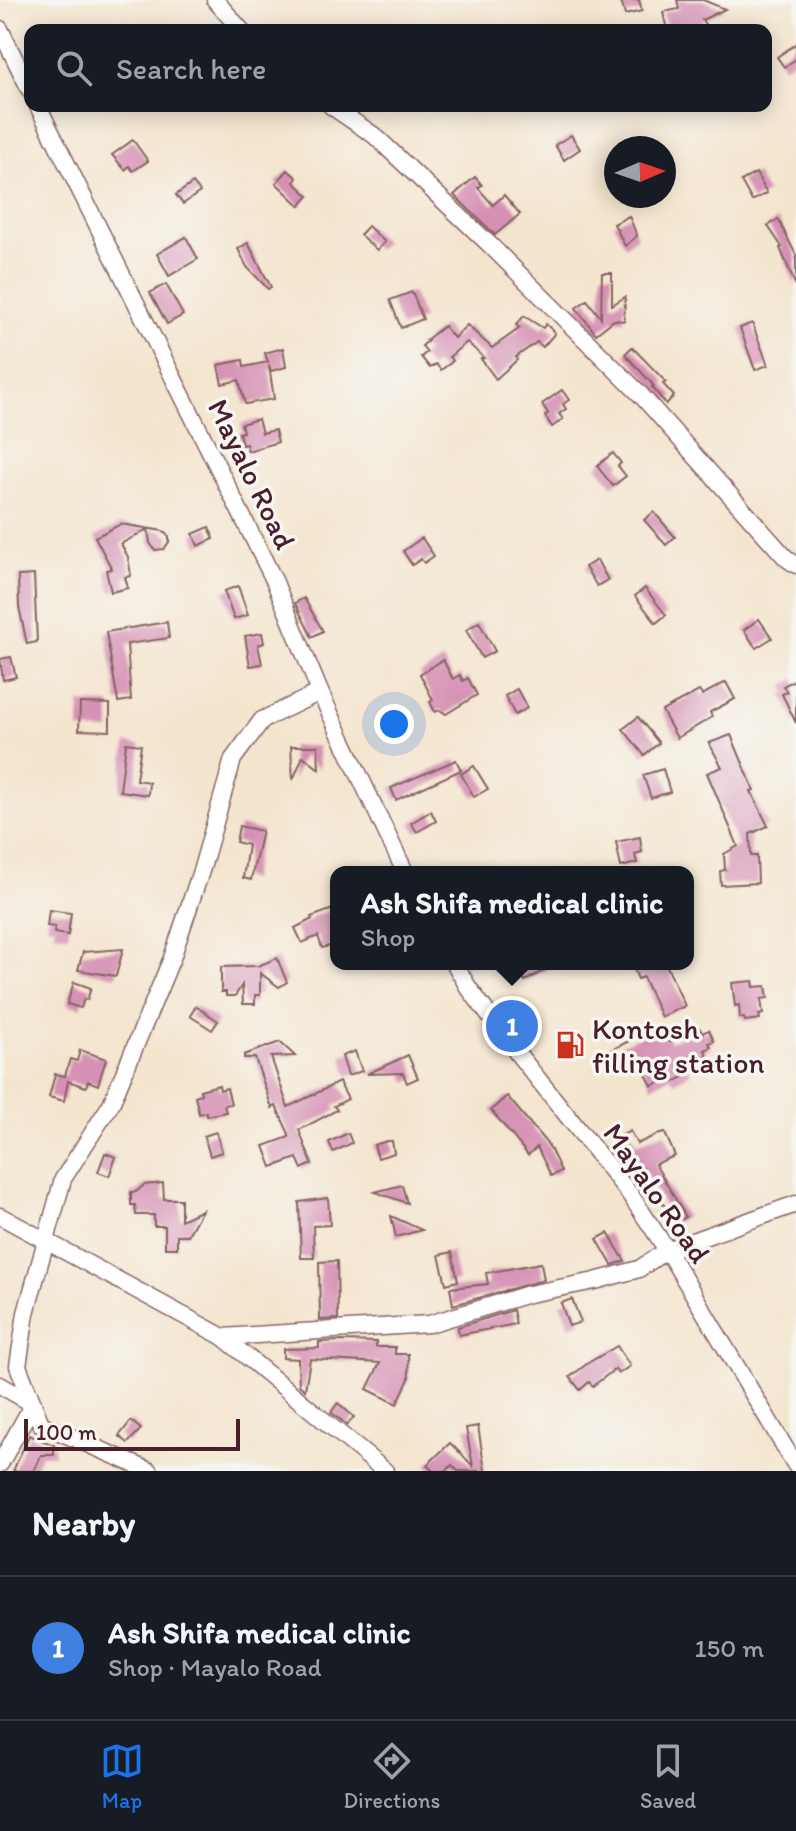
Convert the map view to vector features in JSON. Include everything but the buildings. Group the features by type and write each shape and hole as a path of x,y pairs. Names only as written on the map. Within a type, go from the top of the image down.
{"street":[{"path":"215,0 236,24"},
{"path":"0,29 24,78"},
{"name":"Mayalo Road","path":"41,112 274,580 320,692 402,866"},
{"path":"340,112 375,136 488,243 640,394 786,558 796,565"},
{"path":"150,1471 41,1424 18,1366 26,1313 63,1179 111,1104 172,958 233,759 262,720 320,692"},
{"name":"Mayalo Road","path":"458,970 518,1054 629,1193 667,1250 796,1466"},
{"path":"223,1337 429,1324 529,1294 639,1269 667,1250 796,1204"},
{"path":"0,1216 223,1337 385,1471"},
{"path":"0,1385 33,1404"},
{"path":"1,1467 33,1404"}],"place":[{"name":"Ash Shifa medical clinic","path":"512,1026"},
{"name":"Kontosh filling station","path":"570,1045"}]}
